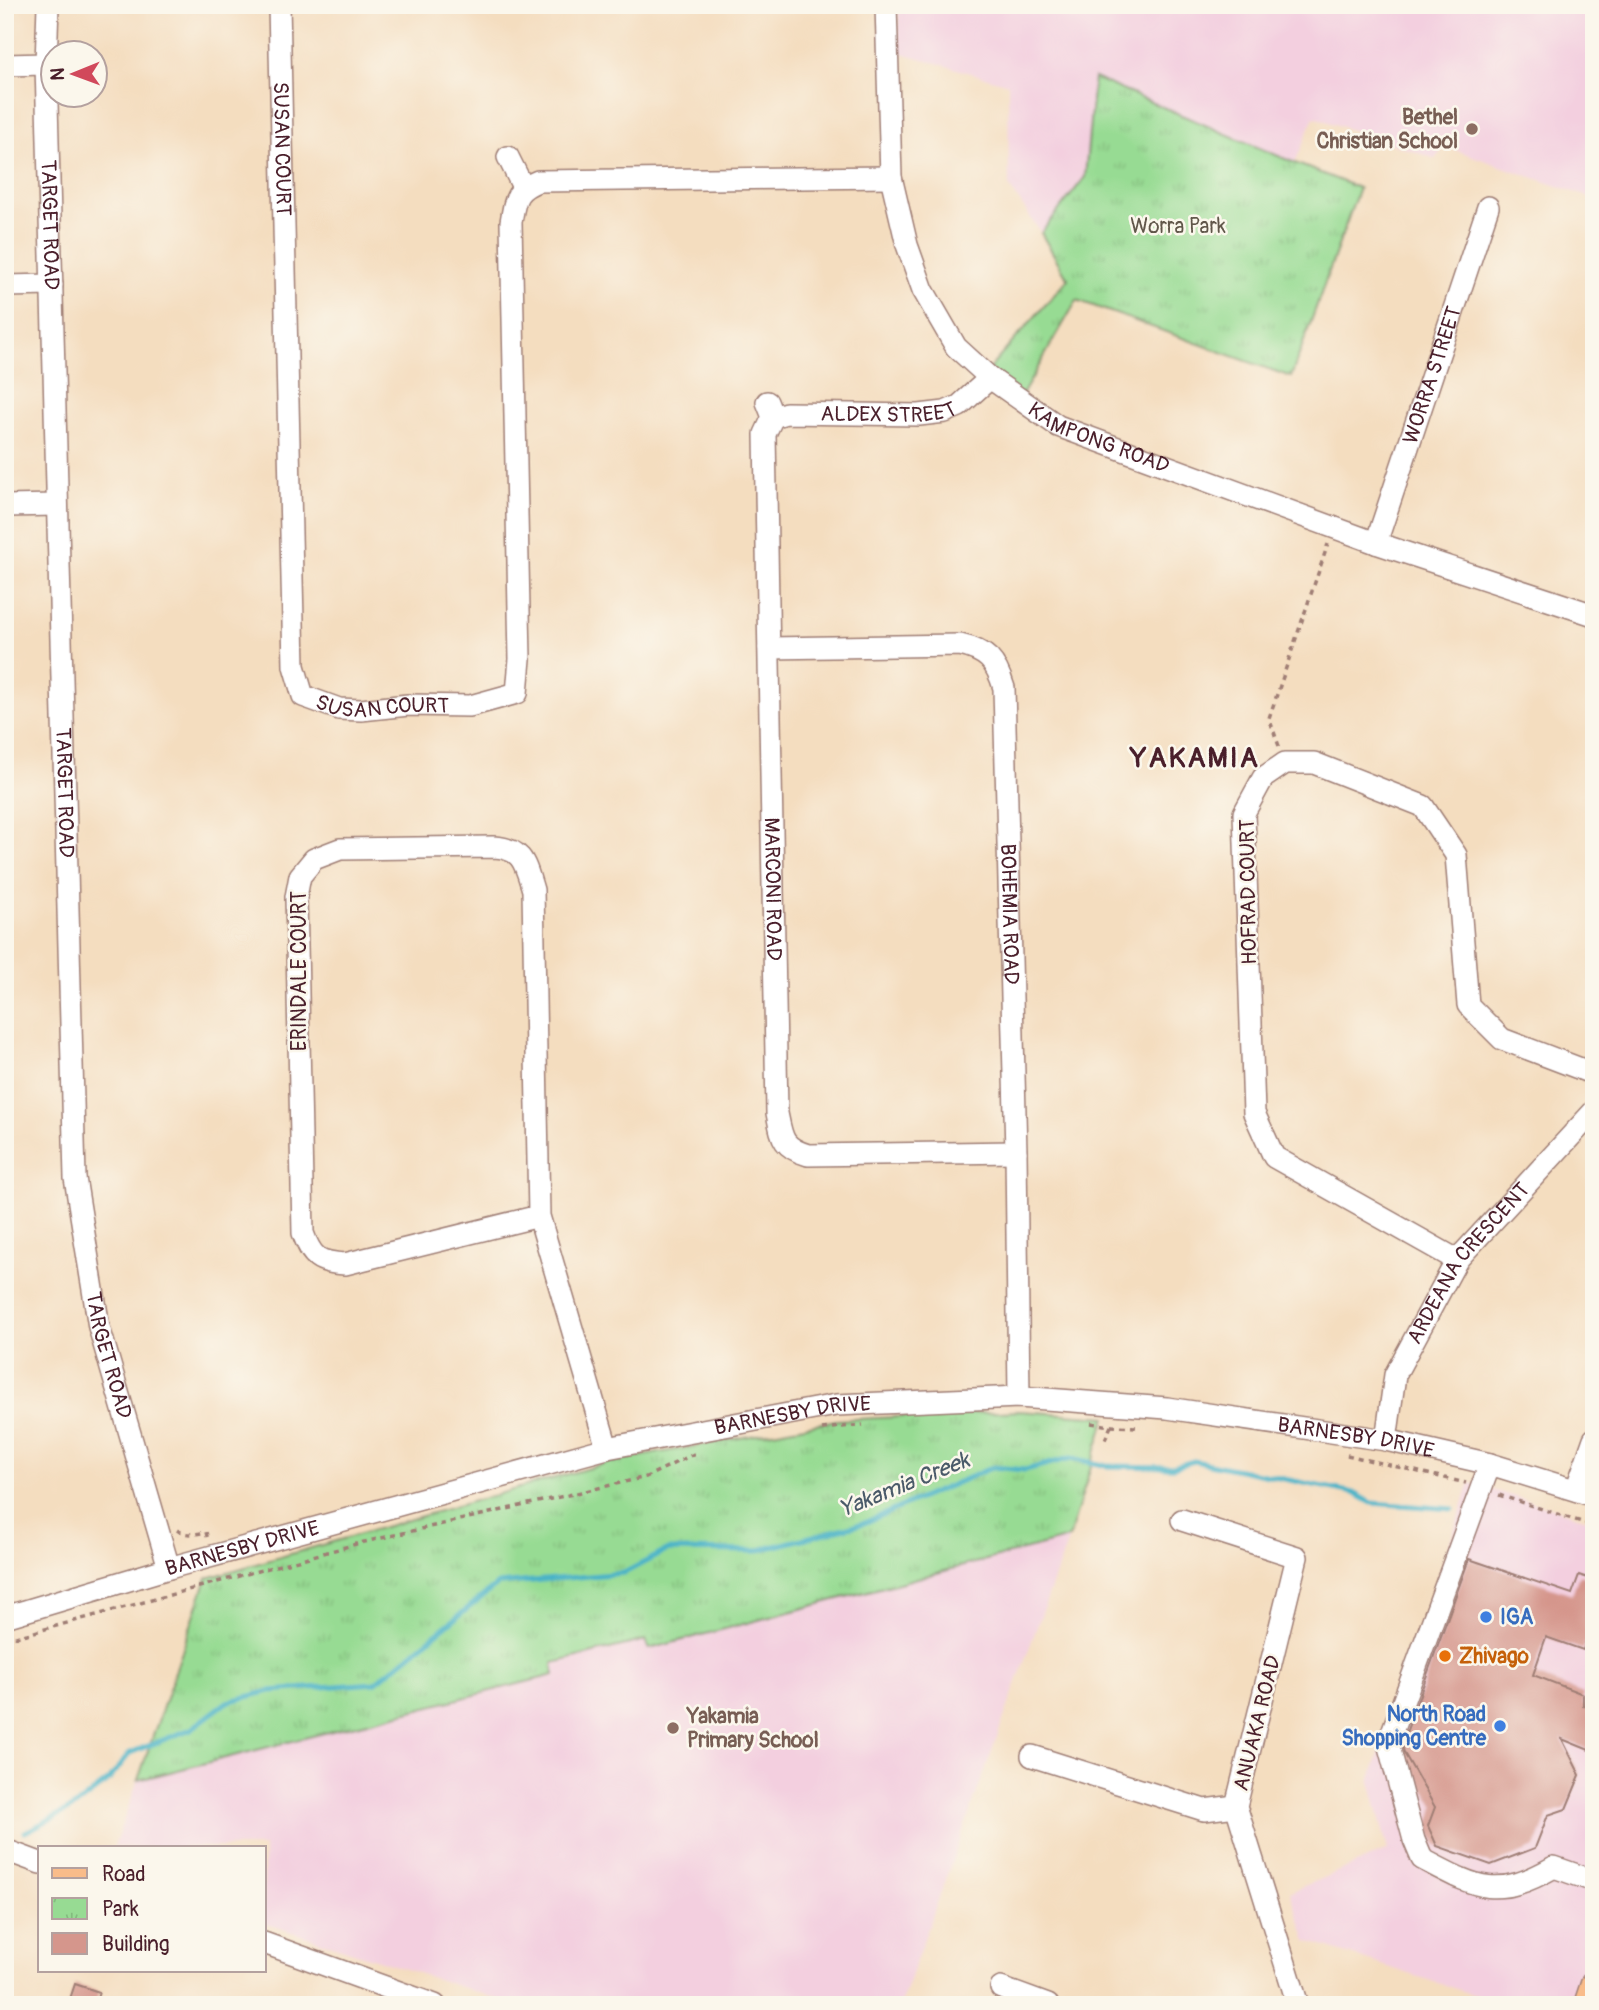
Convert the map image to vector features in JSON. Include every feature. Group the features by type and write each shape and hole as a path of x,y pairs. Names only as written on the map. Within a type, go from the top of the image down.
{"main road":[{"path":"1587,2005 1594,1984"}],"street":[{"name":"TARGET ROAD","path":"47,38 48,5"},
{"name":"SUSAN COURT","path":"279,5 294,666 303,696 339,709 361,710 408,705 470,706 517,693 520,646 511,222 514,199 523,187"},
{"name":"KAMPONG ROAD","path":"886,5 891,177 907,245 923,290 956,347 990,379 1058,426 1376,543 1594,615"},
{"path":"5,65 38,64"},
{"name":"TARGET ROAD","path":"48,108 75,1178 99,1327 169,1568"},
{"path":"508,157 523,187 538,181 891,177"},
{"name":"WORRA STREET","path":"1376,543 1488,207"},
{"path":"5,286 52,285"},
{"name":"ALDEX STREET","path":"770,409 786,413 919,415 945,412 960,405 990,379"},
{"name":"MARCONI ROAD","path":"770,409 765,434 777,1113 781,1135 792,1150 808,1155 1016,1152"},
{"path":"5,506 57,505"},
{"name":"BOHEMIA ROAD","path":"769,648 960,645 981,650 998,669 1004,688 1016,1152 1019,1397"},
{"path":"1285,763 1314,763 1423,806 1456,855 1468,1005 1502,1039 1594,1074"},
{"name":"HOFRAD COURT","path":"1285,763 1263,778 1244,813 1254,1113 1275,1157 1457,1260"},
{"name":"ERINDALE COURT","path":"539,1216 345,1264 326,1263 310,1253 303,1233 296,897 300,876 314,859 340,849 493,847 509,848 524,861 533,890 539,1216 607,1448"},
{"name":"ARDEANA CRESCENT","path":"1385,1440 1395,1375 1457,1260 1594,1111"},
{"name":"BARNESBY DRIVE","path":"5,1617 211,1556 607,1448 836,1405 1019,1397 1167,1408 1385,1440 1490,1464 1585,1493"},
{"path":"1585,1493 1594,1439"},
{"path":"1490,1464 1388,1743 1414,1840 1422,1860 1464,1881 1495,1889 1528,1882 1554,1867 1594,1881"},
{"name":"ANUAKA ROAD","path":"1182,1520 1297,1557 1236,1806 1298,2005"},
{"path":"1032,1756 1204,1810 1236,1806"},
{"path":"5,1850 38,1862"},
{"path":"266,1944 435,2005"},
{"path":"1001,1988 1048,2005"}],"path":[{"path":"1285,763 1269,718 1332,532"},
{"path":"1087,1423 1152,1427"},
{"path":"817,1429 866,1424"},
{"path":"1103,1444 1111,1426"},
{"path":"5,1640 396,1534 646,1477 705,1448"},
{"path":"1345,1455 1480,1488 1594,1526"},
{"path":"174,1528 182,1534 206,1532 217,1583"}],"shaded area":[{"name":"Bethel Christian School","path":"898,5 1594,5 1594,199 1444,146 1436,159 1314,117 1295,163 1094,78 1085,177 1041,233 1009,186 1008,84 899,52"},
{"path":"1470,1483 1594,1521 1594,1951 1574,2005 1506,2005 1307,1941 1290,1892 1388,1850 1370,1781"},
{"name":"Yakamia Primary School","path":"1069,1538 900,2005 516,2005 266,1924 266,1846 114,1846 138,1780 554,1675 552,1663 646,1640 649,1648"}],"green space":[{"name":"Worra Park","path":"1094,78 1359,188 1291,377 1077,300 1022,395 989,369 1068,279 1041,233 1085,177"},
{"path":"1019,1411 1106,1417 1069,1538 649,1649 646,1640 553,1663 554,1675 138,1780 207,1578 610,1462 837,1420"}],"building":[{"name":"North Road Shopping Centre","path":"1469,1559 1572,1594 1579,1575 1594,1580 1594,1620 1583,1650 1546,1637 1533,1675 1583,1694 1583,1705 1594,1709 1594,1752 1562,1739 1580,1775 1566,1809 1548,1815 1535,1848 1491,1865 1437,1846 1428,1826 1435,1807 1404,1753 1402,1744"},
{"path":"75,1984 99,1992 95,2005 68,2005"}],"waterway":[{"name":"Yakamia Creek","path":"25,1832 74,1807 109,1780 130,1753 191,1729 227,1702 270,1691 375,1683 498,1584 624,1573 668,1550 756,1551 864,1523 993,1467 1025,1470 1071,1458 1108,1466 1173,1467 1194,1461 1354,1493 1372,1503 1453,1509"}],"place":[{"name":"Bethel Christian School","path":"1472,129"},
{"name":"IGA","path":"1486,1617"},
{"name":"Zhivago","path":"1445,1656"},
{"name":"North Road Shopping Centre","path":"1500,1726"},
{"name":"Yakamia Primary School","path":"673,1728"}],"district":[{"name":"YAKAMIA","path":"1195,757"}]}
